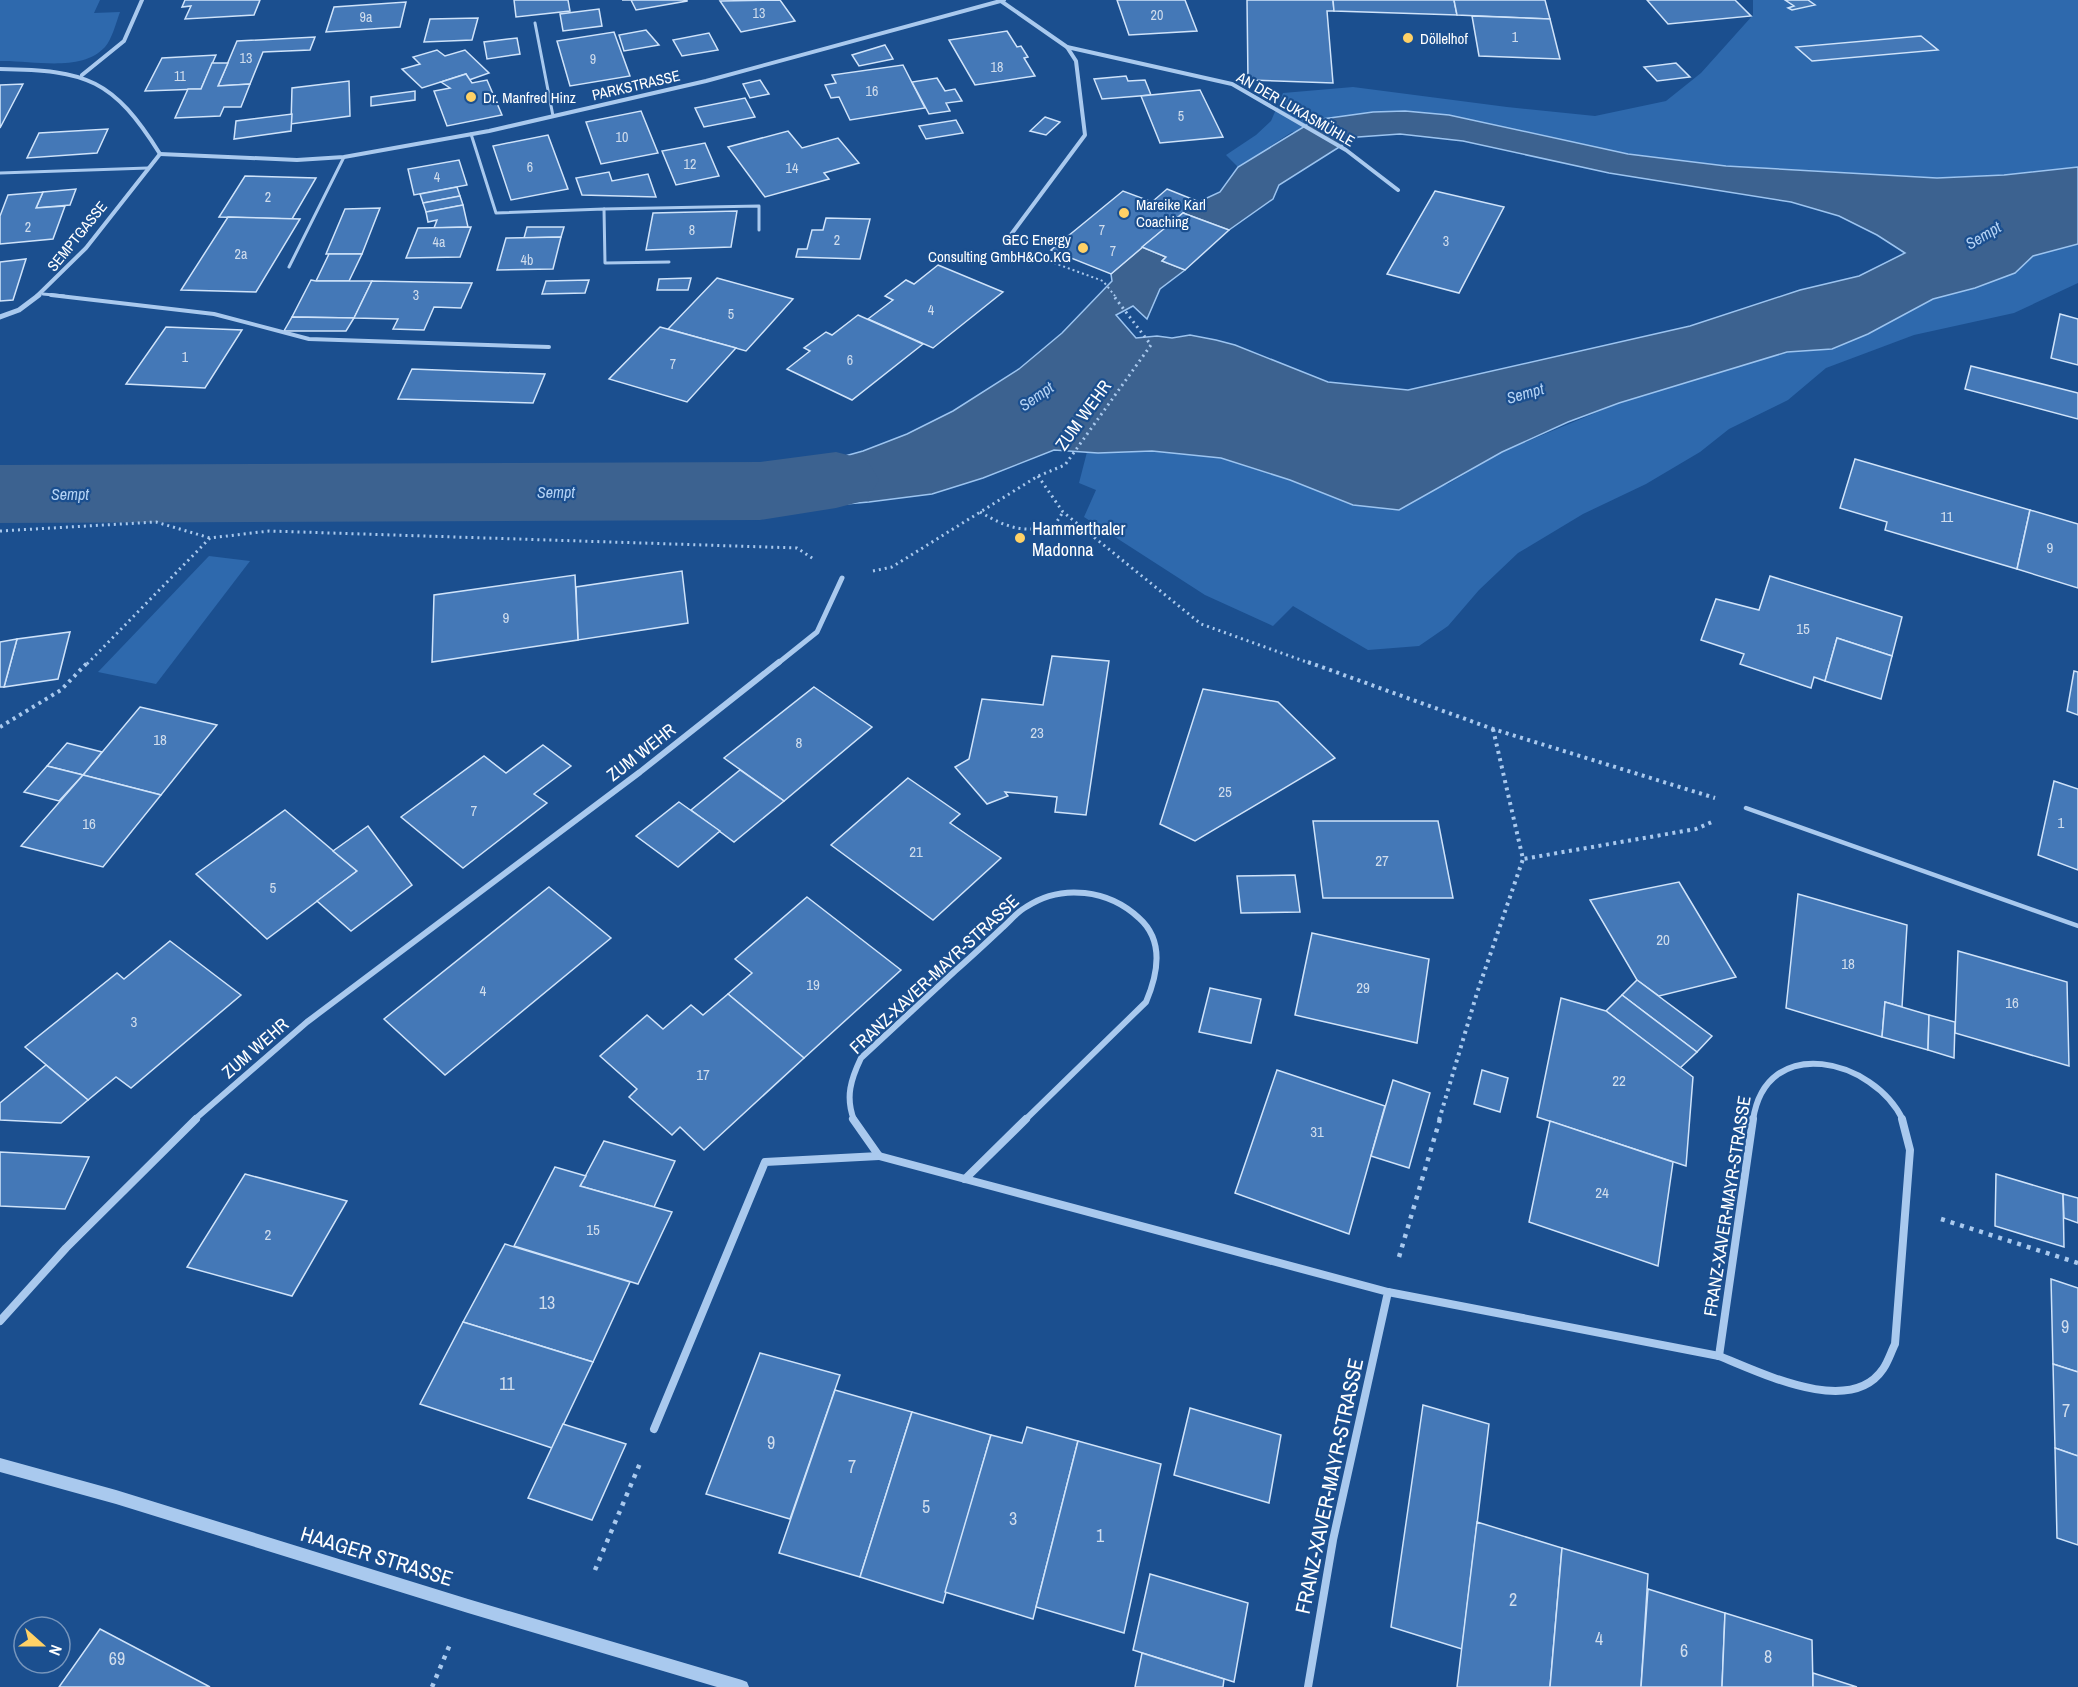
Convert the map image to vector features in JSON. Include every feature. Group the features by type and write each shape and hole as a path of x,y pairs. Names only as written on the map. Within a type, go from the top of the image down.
{"street":[{"path":"82,75 124,41 142,0"},
{"name":"AN DER LUKASMÜHLE","path":"1002,1 1067,46 1232,84 1346,150 1398,190"},
{"name":"PARKSTRASSE","path":"160,154 297,160 344,157 471,134 706,81 1002,1"},
{"path":"1004,244 1085,135 1076,61 1067,46"},
{"path":"0,69 49,70 82,75 117,94 143,124 160,154"},
{"name":"SEMPTGASSE","path":"0,317 20,310 54,284 160,154"},
{"name":"ZUM WEHR","path":"0,1321 66,1248 189,1125 307,1022 640,772 817,632 842,578"},
{"name":"FRANZ-XAVER-MAYR-STRASSE","path":"879,1156 851,1118 848,1105 847,1091 861,1058 1025,907 1043,898 1064,893 1105,896 1123,905 1140,917 1151,932 1158,949 1160,968 1156,986 1146,1002 965,1179"},
{"name":"FRANZ-XAVER-MAYR-STRASSE","path":"654,1429 765,1162 879,1156 1388,1292 1719,1356 1823,1392 1844,1392 1863,1387 1878,1377 1890,1362 1895,1344 1910,1150 1907,1132 1900,1115 1888,1099 1853,1074 1815,1063 1796,1064 1780,1070 1767,1079 1759,1092 1719,1356"},
{"name":"FRANZ-XAVER-MAYR-STRASSE","path":"1308,1687 1333,1540 1388,1292"},
{"name":"HAAGER STRASSE","path":"0,1466 117,1497 468,1606 742,1687"}],"lane":[{"path":"535,23 553,116"},
{"path":"471,134 496,213 759,206 759,230"},
{"path":"289,267 344,157"},
{"path":"0,173 148,168"},
{"path":"604,209 605,263 669,262"},
{"path":"43,294 214,314 309,339 549,347"},
{"path":"1746,808 2078,926"}],"path":[{"name":"ZUM WEHR","path":"842,578 892,567 1038,476 1065,465 1151,345 1103,281 1004,244"},
{"path":"1038,476 1063,512 1201,624 1493,729 1746,808"},
{"path":"979,512 1007,528 1028,532 1054,525 1063,512"},
{"path":"0,531 156,522 210,538 269,531 797,548 842,578"},
{"path":"0,727 61,690 210,538"},
{"path":"1388,1292 1477,993 1523,859 1493,729"},
{"path":"1523,859 1696,828 1746,808"},
{"path":"1906,1208 2078,1263"},
{"path":"595,1570 654,1429"},
{"path":"432,1687 436,1672"}],"shaded area":[{"path":"0,0 100,0 94,13 120,12 105,47 95,55 83,60 70,63 0,61"},
{"path":"1753,0 2078,0 2078,167 2004,175 1937,178 1726,166 1628,154 1449,115 1292,132 1238,167 1226,155 1256,135 1271,121 1283,93 1353,87 1595,116 1666,101 1701,73 1753,15"},
{"path":"2078,244 2078,283 2014,313 1914,335 1826,368 1788,400 1729,429 1700,452 1646,484 1583,514 1518,553 1479,590 1448,626 1419,646 1368,650 1293,606 1273,626 1205,595 1084,517 1096,490 1079,483 1087,452 1152,451 1221,458 1290,480 1353,505 1448,484 1502,452 1619,403 1787,352 1832,349 1868,334 1933,299 1975,288 2014,273 2033,256"},
{"path":"209,556 250,561 156,684 98,672"}],"water":[{"path":"1405,111 1449,115 1628,154 1726,166 1937,178 2004,175 2078,167 2078,244 2033,256 2015,273 1975,288 1933,299 1868,334 1832,349 1787,352 1619,403 1568,422 1502,452 1399,510 1353,505 1290,480 1221,458 1152,451 1098,453 1054,450 983,478 932,494 799,508 677,504 707,480 745,471 780,474 863,451 907,434 953,411 1019,369 1062,333 1112,281 1111,274 1142,247 1166,257 1162,261 1185,270 1160,289 1147,319 1133,306 1116,315 1136,338 1157,336 1172,338 1190,335 1235,345 1328,382 1408,390 1690,326 1800,290 1859,276 1905,253 1877,235 1839,216 1791,202 1609,173 1463,141 1400,134 1358,137 1344,144 1279,185 1273,199 1229,230 1183,213 1194,204 1220,192 1238,167 1315,120 1373,112"}],"building":[{"path":"185,0 260,0 254,15 185,19 191,6 182,7"},
{"path":"514,0 568,0 570,11 516,17"},
{"path":"631,0 687,0 687,1 636,10"},
{"path":"780,0 795,21 741,32 720,1"},
{"path":"1117,0 1185,0 1197,31 1129,35"},
{"path":"1247,0 1333,0 1334,11 1327,11 1333,83 1248,80"},
{"path":"1333,0 1454,0 1457,15 1334,11"},
{"path":"1454,0 1545,0 1550,19 1457,15"},
{"path":"1647,0 1735,0 1751,16 1668,24"},
{"path":"1785,0 1808,0 1815,5 1792,10 1788,8 1794,6"},
{"path":"406,2 400,27 326,32 334,7"},
{"path":"599,9 602,26 563,31 560,14"},
{"path":"1472,16 1550,19 1560,59 1479,56"},
{"path":"478,18 472,40 424,42 430,19"},
{"path":"646,30 659,45 624,51 619,35"},
{"path":"1007,31 1017,47 1021,46 1028,57 1024,58 1035,76 975,85 949,40"},
{"path":"614,32 630,76 570,86 557,41"},
{"path":"709,33 718,50 682,56 673,40"},
{"path":"1921,36 1938,50 1812,61 1796,47"},
{"path":"315,37 310,50 263,52 250,84 218,86 237,41"},
{"path":"517,38 520,54 487,59 484,42"},
{"path":"885,45 893,59 859,66 852,55"},
{"path":"437,50 445,56 465,50 489,73 469,80 466,74 422,88 402,69 420,64 413,57"},
{"path":"216,55 201,89 145,91 162,58"},
{"path":"212,63 228,63 218,86 250,84 241,107 224,107 220,116 175,118 188,89 201,89"},
{"path":"1676,63 1690,77 1657,81 1644,67"},
{"path":"903,65 925,108 850,120 839,97 831,98 825,85 836,83 832,75"},
{"path":"466,74 472,83 487,80 502,115 447,126 434,91 450,88 441,82"},
{"path":"1126,76 1128,81 1145,80 1151,95 1102,99 1094,79"},
{"path":"937,78 945,91 955,89 962,101 946,103 950,111 929,114 912,82"},
{"path":"760,80 769,94 750,98 743,84"},
{"path":"349,81 350,116 291,124 292,88"},
{"path":"23,84 0,128 0,85"},
{"path":"1200,90 1223,137 1160,143 1141,96"},
{"path":"415,91 415,100 371,106 371,97"},
{"path":"745,98 755,117 704,127 695,108"},
{"path":"641,111 658,153 601,164 586,122"},
{"path":"292,114 291,131 234,139 236,121"},
{"path":"1045,117 1060,122 1046,135 1030,131"},
{"path":"956,120 963,133 926,139 919,126"},
{"path":"108,129 97,153 27,158 39,133"},
{"path":"788,131 802,148 838,138 859,163 824,173 829,179 765,197 728,147"},
{"path":"548,135 568,189 511,200 493,146"},
{"path":"705,143 719,176 676,185 662,151"},
{"path":"459,160 467,185 414,195 408,169"},
{"path":"609,172 612,181 648,174 656,197 582,195 576,178"},
{"path":"245,176 316,178 292,219 219,217"},
{"path":"457,187 460,196 423,203 420,194"},
{"path":"76,189 70,205 36,208 43,192"},
{"path":"1167,189 1197,201 1111,274 1051,250 1123,191 1152,202"},
{"path":"1435,191 1504,207 1459,293 1387,274"},
{"path":"43,192 36,208 65,206 53,239 0,244 0,216 8,195"},
{"path":"460,196 463,205 426,212 423,203"},
{"path":"463,205 468,227 434,228 437,220 428,222 426,212"},
{"path":"380,208 362,254 326,254 345,209"},
{"path":"737,211 731,247 646,250 653,213"},
{"path":"1183,213 1229,230 1185,270 1162,261 1166,257 1142,247"},
{"path":"228,217 300,219 256,292 181,290"},
{"path":"826,218 870,219 860,259 796,257 798,249 807,249 812,230 823,230"},
{"path":"471,227 460,257 406,258 418,228"},
{"path":"527,227 564,227 561,237 524,238"},
{"path":"561,237 553,269 497,270 506,238"},
{"path":"329,254 362,254 349,281 316,281"},
{"path":"26,259 13,300 0,301 0,262"},
{"path":"938,265 1003,292 933,348 868,319 893,300 885,296 906,280 914,284"},
{"path":"691,278 688,290 657,290 659,279"},
{"path":"717,278 793,299 746,351 668,329"},
{"path":"311,280 372,281 354,318 292,317"},
{"path":"589,280 585,293 542,294 546,281"},
{"path":"372,281 472,283 461,308 434,307 424,330 393,329 398,319 354,318"},
{"path":"2060,314 2078,319 2078,365 2051,358"},
{"path":"858,315 923,344 852,400 787,369 810,351 804,348 826,332 832,335"},
{"path":"292,317 354,318 346,331 284,331"},
{"path":"166,327 242,330 205,388 126,384"},
{"path":"660,327 736,348 687,402 609,379"},
{"path":"1971,366 2078,393 2078,419 1965,389"},
{"path":"412,369 545,374 533,403 398,399"},
{"path":"1855,459 2030,510 2017,569 1885,530 1887,522 1840,508"},
{"path":"2030,510 2078,524 2078,588 2017,569"},
{"path":"682,571 688,623 578,640 576,587"},
{"path":"575,575 578,640 432,662 434,595"},
{"path":"1770,576 1902,617 1892,656 1837,638 1825,681 1814,677 1811,688 1740,664 1744,654 1701,640 1716,599 1759,610"},
{"path":"70,632 58,679 4,687 17,639"},
{"path":"1837,638 1892,656 1881,699 1825,681"},
{"path":"17,639 4,687 0,687 0,642"},
{"path":"1052,656 1109,661 1086,815 1055,812 1057,797 1005,792 1008,796 987,804 955,767 969,759 982,699 1043,705"},
{"path":"2074,671 2078,672 2078,715 2067,711"},
{"path":"814,687 872,727 784,801 724,758"},
{"path":"1203,689 1278,702 1335,758 1195,841 1160,824"},
{"path":"140,707 217,725 161,795 83,775"},
{"path":"67,743 102,752 83,775 47,766"},
{"path":"543,745 571,766 534,794 547,803 463,868 401,817 484,756 506,773"},
{"path":"47,766 83,775 59,801 24,792"},
{"path":"740,770 784,801 734,842 691,810"},
{"path":"83,775 161,795 103,867 21,846"},
{"path":"908,778 960,814 950,823 1001,858 933,920 831,845"},
{"path":"2054,781 2078,789 2078,870 2038,855"},
{"path":"679,802 720,831 678,867 636,836"},
{"path":"285,810 357,871 267,939 196,874"},
{"path":"1313,821 1438,821 1453,898 1323,898"},
{"path":"368,826 412,885 351,931 317,901 357,871 333,851"},
{"path":"1295,875 1300,912 1241,913 1237,876"},
{"path":"1679,882 1736,977 1659,996 1637,980 1590,900"},
{"path":"549,887 611,938 445,1075 384,1019"},
{"path":"1798,894 1907,925 1902,1007 1885,1002 1882,1037 1786,1008"},
{"path":"807,897 901,970 804,1058 728,994 752,973 735,959"},
{"path":"1312,933 1429,959 1417,1043 1295,1015"},
{"path":"170,941 241,995 131,1088 116,1077 88,1100 25,1047 117,973 124,979"},
{"path":"1958,951 2067,982 2069,1066 1955,1033"},
{"path":"1637,980 1712,1036 1697,1052 1622,995"},
{"path":"1210,988 1261,999 1251,1043 1199,1032"},
{"path":"728,994 804,1058 704,1150 680,1127 672,1135 629,1097 637,1089 600,1056 647,1015 663,1029 691,1005 703,1015"},
{"path":"1622,995 1697,1052 1680,1068 1606,1011"},
{"path":"1561,998 1606,1011 1693,1077 1686,1166 1537,1117"},
{"path":"1885,1002 1929,1015 1928,1050 1882,1037"},
{"path":"1929,1015 1955,1022 1954,1058 1928,1050"},
{"path":"46,1065 88,1100 61,1123 0,1120 0,1103"},
{"path":"1277,1070 1385,1106 1349,1234 1235,1193"},
{"path":"1482,1070 1508,1078 1500,1112 1474,1104"},
{"path":"1393,1080 1430,1093 1409,1168 1371,1156"},
{"path":"1550,1121 1673,1162 1658,1266 1529,1222"},
{"path":"604,1141 675,1161 654,1207 580,1186"},
{"path":"0,1152 89,1157 65,1209 0,1206"},
{"path":"555,1167 586,1176 580,1186 672,1212 638,1284 514,1246"},
{"path":"245,1174 347,1201 292,1296 187,1267"},
{"path":"1996,1174 2063,1194 2064,1247 1995,1226"},
{"path":"2063,1194 2078,1198 2078,1223 2064,1218"},
{"path":"505,1244 630,1282 593,1362 463,1322"},
{"path":"2051,1279 2078,1288 2078,1372 2053,1364"},
{"path":"463,1322 593,1362 552,1448 420,1404"},
{"path":"760,1353 840,1375 790,1519 706,1494"},
{"path":"2053,1364 2078,1372 2078,1456 2055,1448"},
{"path":"835,1390 912,1412 860,1577 779,1553"},
{"path":"1423,1405 1489,1424 1462,1649 1391,1627"},
{"path":"1190,1408 1281,1435 1269,1503 1174,1475"},
{"path":"912,1412 991,1435 943,1603 860,1577"},
{"path":"563,1424 626,1444 592,1520 528,1498"},
{"path":"1027,1427 1078,1441 1033,1619 945,1592 991,1435 1022,1443"},
{"path":"1078,1441 1161,1464 1124,1633 1036,1607"},
{"path":"2055,1448 2078,1456 2078,1545 2057,1538"},
{"path":"1477,1522 1562,1548 1550,1687 1457,1687"},
{"path":"1562,1548 1648,1574 1641,1687 1550,1687"},
{"path":"1150,1574 1248,1603 1234,1682 1133,1650"},
{"path":"1648,1589 1725,1613 1722,1687 1641,1687"},
{"path":"1725,1613 1812,1640 1813,1687 1722,1687"},
{"path":"100,1629 210,1687 59,1687 67,1675 72,1675 72,1669"},
{"path":"1142,1653 1224,1679 1223,1687 1135,1687"},
{"path":"1813,1673 1857,1687 1813,1687"}],"waterway":[{"name":"Sempt","path":"0,494 760,491 836,480"}],"place":[{"name":"Döllelhof","path":"1408,38"},
{"name":"Dr. Manfred Hinz","path":"471,97"},
{"name":"Mareike Karl Coaching","path":"1124,213"},
{"name":"GEC Energy Consulting GmbH&Co.KG","path":"1083,248"},
{"name":"Hammerthaler Madonna","path":"1020,538"}]}
